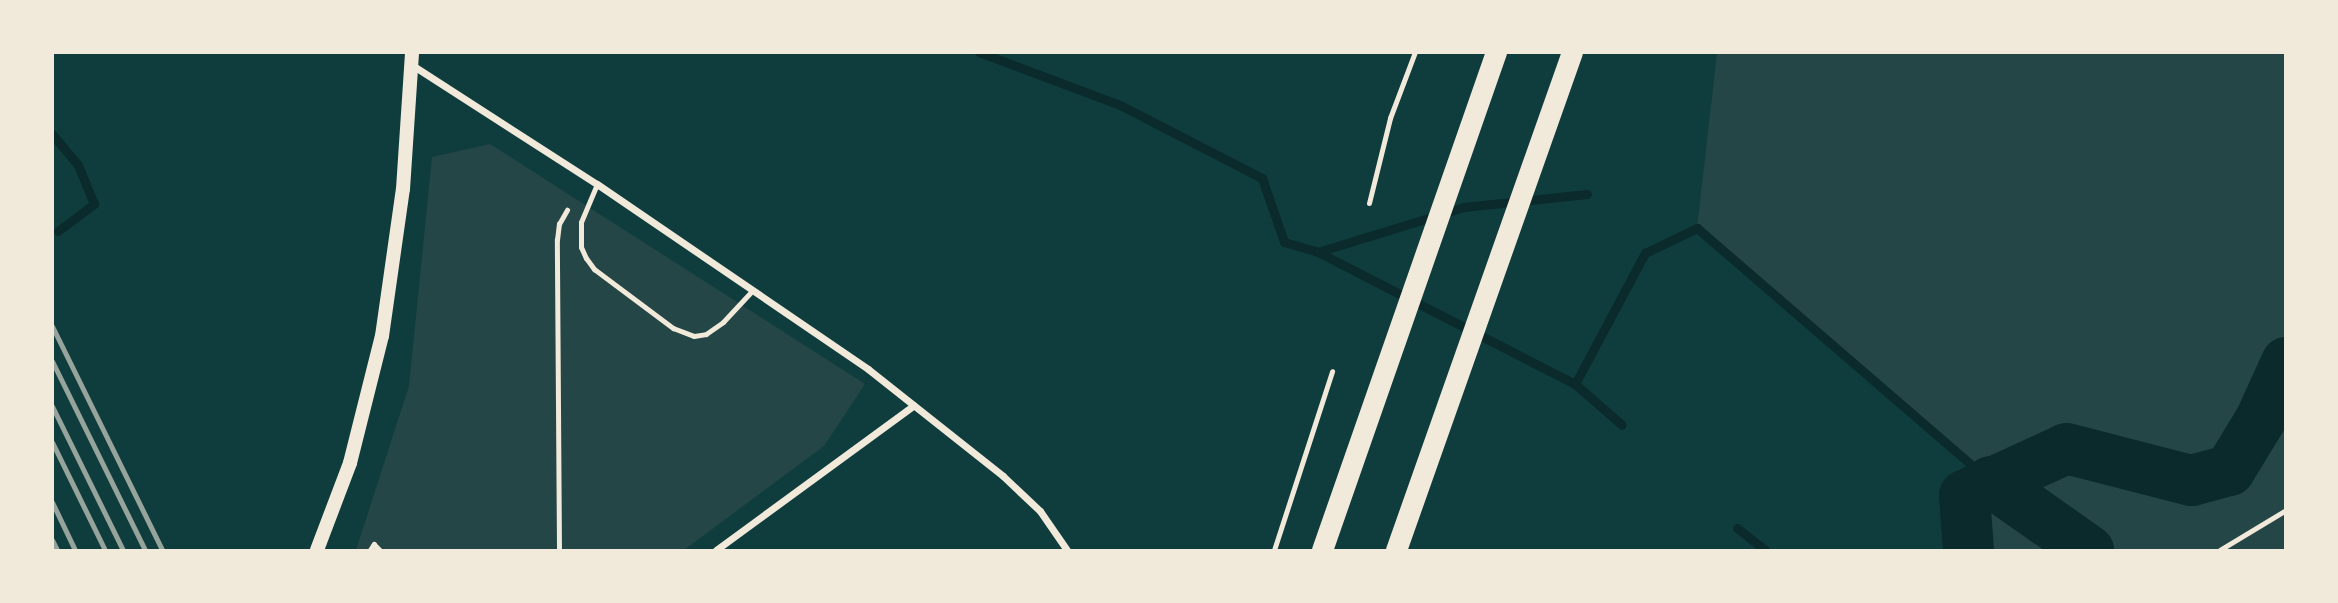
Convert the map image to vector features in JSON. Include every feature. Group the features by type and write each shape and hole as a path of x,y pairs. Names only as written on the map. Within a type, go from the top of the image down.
{"highway":[{"path":"1322,551 1496,52"},
{"path":"1396,551 1572,52"}],"main road":[{"path":"317,551 350,463 382,336 403,189 412,59"}],"street":[{"path":"412,59 751,292 868,369 1003,476 1040,511 1067,551"},
{"path":"716,551 914,405"}],"lane":[{"path":"1369,203 1390,118 1415,52"},
{"path":"597,184 581,222 581,247 586,258 594,269 673,328 695,336 706,334 723,323 751,292"},
{"path":"1274,551 1332,371"}],"path":[{"path":"559,551 557,240 563,214 597,184"},
{"path":"2220,551 2286,510"},
{"path":"370,551 374,544 380,551"}],"shaded area":[{"path":"1717,53 2285,53 2285,550 1968,550 1964,495 1990,481 1697,228"},
{"path":"490,144 865,384 824,446 684,550 356,550 409,386 432,157"}],"waterway":[{"path":"979,52 1120,105 1262,178 1284,242 1318,252"},
{"path":"52,134 78,165 94,204 58,231"},
{"path":"1587,194 1464,207 1318,252 1575,384 1645,253 1697,228 1990,481"},
{"path":"1968,550 1964,495 2066,448 2191,480 2229,470 2260,419 2286,362"},
{"path":"1575,384 1622,425"},
{"path":"1990,481 2088,550"},
{"path":"1737,528 1765,550"}],"railway":[{"path":"52,326 162,550"},
{"path":"52,361 145,550"},
{"path":"52,406 123,550"},
{"path":"52,442 105,550"},
{"path":"52,502 75,550"},
{"path":"52,540 57,550"}]}
